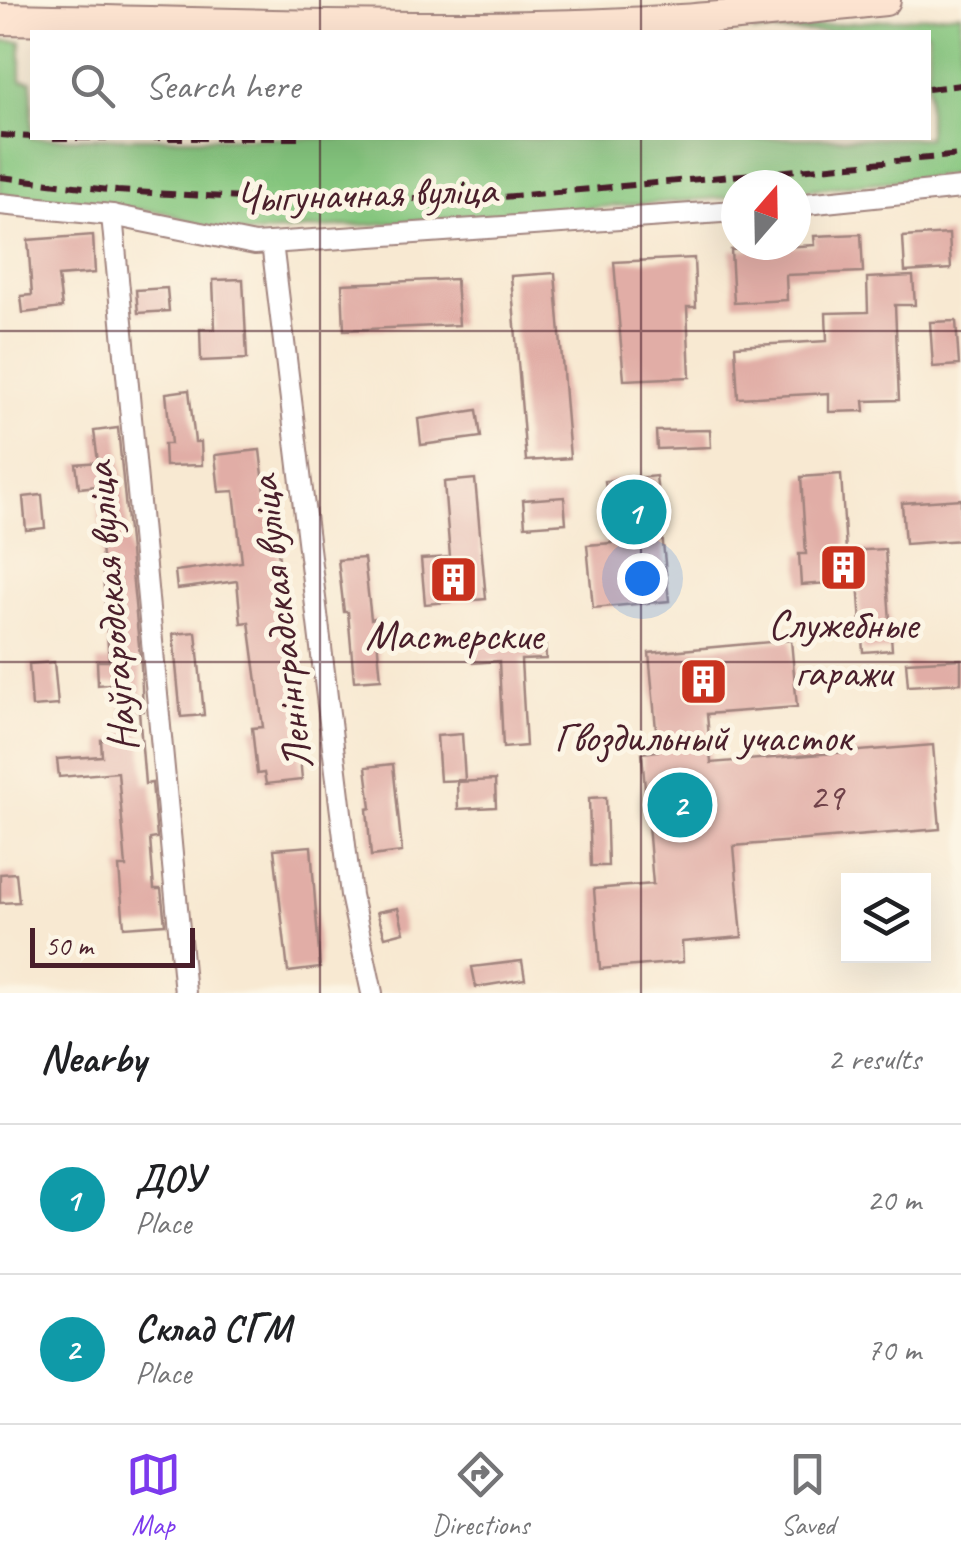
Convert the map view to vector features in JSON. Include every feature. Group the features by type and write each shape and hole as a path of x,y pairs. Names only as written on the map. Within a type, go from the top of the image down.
{"main road":[{"path":"0,19 541,24 681,20 885,0"}],"street":[{"path":"811,203 961,188"},
{"name":"Чыгуначная вуліца","path":"0,204 112,214 255,244 721,212"},
{"name":"Наўгародская вуліца","path":"112,214 185,993"},
{"name":"Ленінградская вуліца","path":"272,243 351,895 372,993"}],"green space":[{"path":"961,13 961,174 811,189 811,170 721,170 721,198 248,234 205,227 166,213 0,195 0,41 21,41 21,80 30,81 30,140 931,140 931,30 774,30"}],"building":[{"path":"861,234 863,272 786,275 787,300 734,303 732,260 811,260 814,236"},
{"path":"949,234 951,269 905,272 903,237"},
{"path":"93,235 95,273 58,276 62,308 23,313 21,296 32,295 28,240"},
{"path":"694,258 696,307 687,307 690,377 624,380 614,262"},
{"path":"555,273 570,458 526,461 511,276"},
{"path":"913,276 915,305 895,305 899,400 864,401 865,411 829,412 829,393 738,398 735,346 827,341 826,313 868,312 867,278"},
{"path":"243,279 247,359 201,361 200,329 215,329 213,280"},
{"path":"456,279 459,325 344,330 342,284"},
{"path":"167,288 169,311 138,313 136,290"},
{"path":"956,321 959,365 933,367 930,322"},
{"path":"189,390 202,465 165,466 164,444 171,444 166,393"},
{"path":"477,410 481,437 421,445 418,419"},
{"path":"118,428 141,666 143,711 139,711 145,784 152,783 157,838 150,839 154,889 161,889 165,924 124,927 119,867 126,867 118,772 59,777 57,759 102,756 101,740 123,738 120,683 98,685 97,661 109,661 97,486 79,488 76,464 98,462 94,431"},
{"path":"710,430 711,447 657,449 656,431"},
{"path":"260,450 268,518 274,518 280,568 275,568 295,695 302,780 266,784 264,773 257,774 252,728 263,727 249,622 241,623 237,581 177,589 175,571 242,562 234,491 219,492 215,455"},
{"name":"Служебные гаражи","path":"841,474 846,551 885,549 892,650 863,652 858,581 801,585 799,554 806,554 801,477"},
{"path":"656,476 669,601 593,608 587,545 612,543 605,481"},
{"name":"Мастерские","path":"475,479 486,599 425,604 421,559 450,557 444,482"},
{"path":"42,495 45,528 26,530 23,497"},
{"path":"564,497 566,523 525,526 523,500"},
{"path":"961,499 961,540 905,544 902,503"},
{"path":"364,558 381,679 354,681 348,612 344,612 338,560"},
{"path":"196,632 204,715 181,717 173,634"},
{"path":"545,639 546,659 521,660 526,746 503,748 499,661 473,663 472,643"},
{"path":"791,640 797,707 707,714 711,763 933,745 940,829 734,846 742,937 682,942 683,962 600,969 594,889 653,884 642,753 658,751 649,653"},
{"path":"961,659 961,683 908,686 906,662"},
{"path":"54,662 58,705 32,707 29,664"},
{"path":"462,734 465,780 440,781 437,736"},
{"path":"393,764 402,852 371,856 366,767"},
{"path":"495,780 496,807 458,809 457,782"},
{"path":"606,797 608,866 591,866 589,798"},
{"path":"311,846 320,968 288,972 274,849"},
{"path":"16,873 19,902 0,903 0,874"},
{"path":"398,908 404,932 385,937 377,912"},
{"path":"522,961 525,979 476,987 472,967"}],"railway":[{"path":"931,89 961,85"},
{"path":"0,135 30,137"},
{"path":"0,177 117,191 278,200 492,198 961,155"}],"place":[{"name":"ДОУ","path":"634,512"},
{"name":"Служебные гаражи","path":"843,568"},
{"name":"Мастерские","path":"454,579"},
{"name":"Гвоздильный участок","path":"703,681"},
{"name":"Склад СГМ","path":"680,805"}]}
